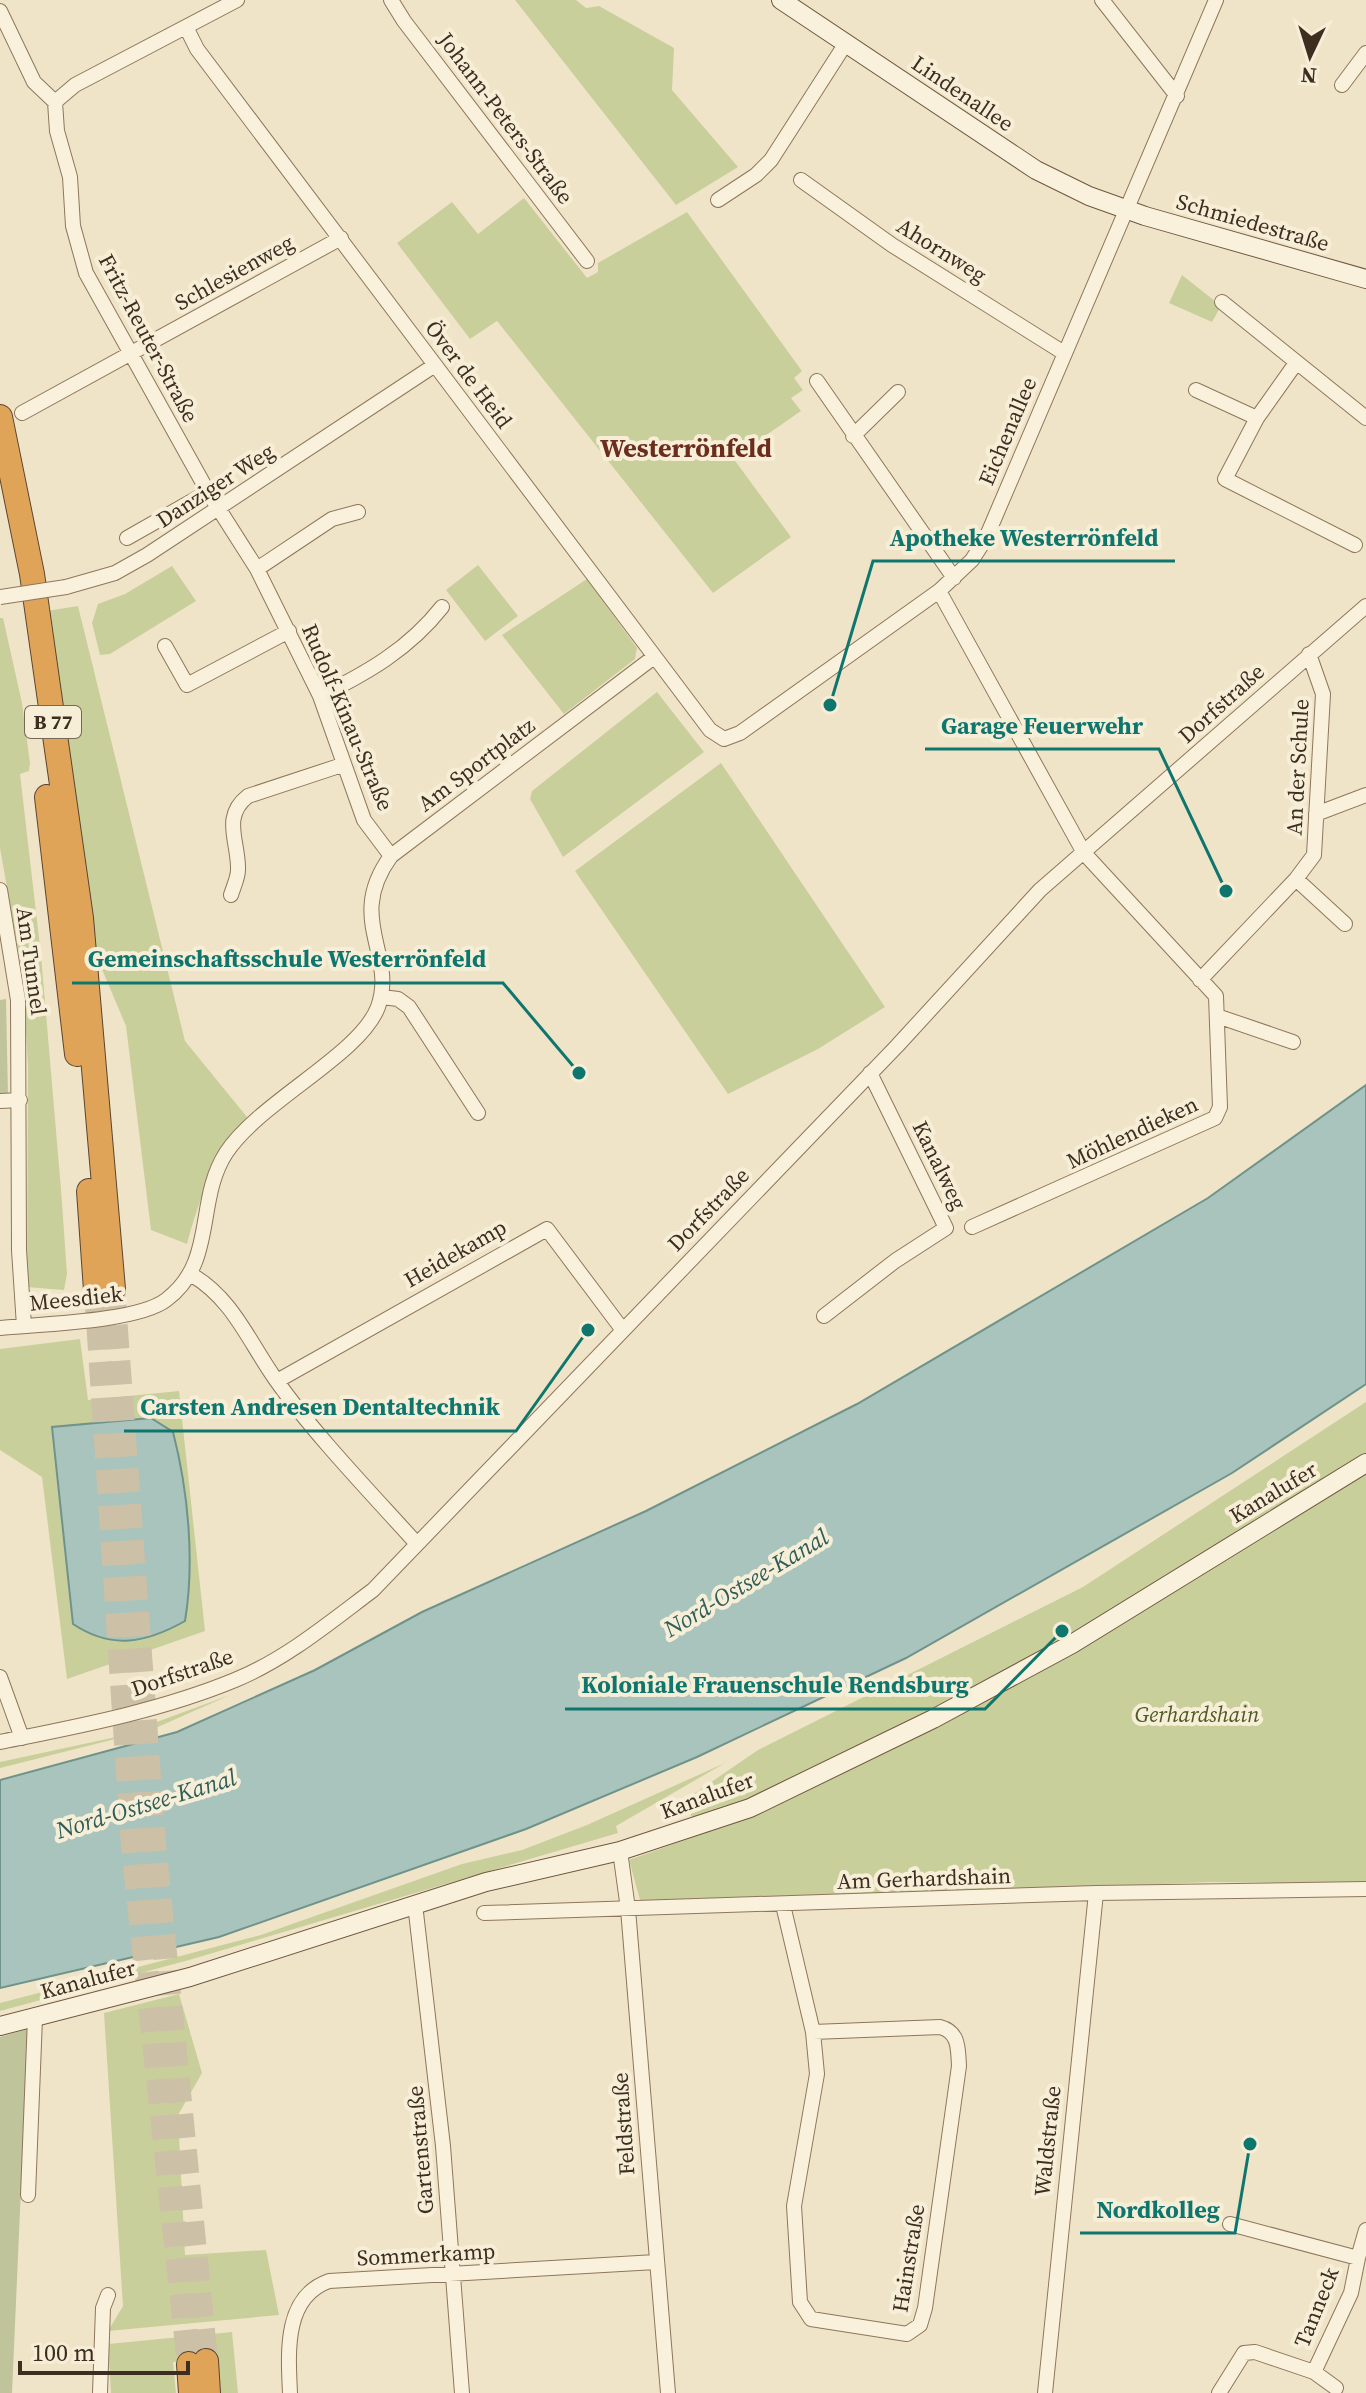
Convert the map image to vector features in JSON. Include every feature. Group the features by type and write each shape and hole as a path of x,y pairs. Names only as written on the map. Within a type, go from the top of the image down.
{"highway":[{"name":"B 77","path":"0,490 19,578 61,905 104,1290 81,918 11,415"},
{"path":"191,2393 198,2363 208,2393"}],"street":[{"path":"0,11 34,82 55,102 75,85 187,29 211,6 237,0"},
{"name":"Johann-Peters-Straße","path":"391,0 587,261"},
{"name":"Lindenallee","path":"781,0 1036,170 1127,210"},
{"path":"1102,0 1177,96"},
{"name":"Eichenallee","path":"724,739 740,733 939,591 954,578 986,538 1216,0"},
{"name":"Över de Heid","path":"187,29 197,49 654,657 710,730 724,739"},
{"path":"718,200 756,175 771,160 846,43"},
{"path":"1342,85 1366,53"},
{"name":"Fritz-Reuter-Straße","path":"55,102 57,131 70,177 73,226 82,262 130,354 219,509"},
{"name":"Ahornweg","path":"801,180 892,245 1064,353"},
{"name":"Schmiedestraße","path":"1127,210 1366,279"},
{"name":"Schlesienweg","path":"11,415 130,354 341,238"},
{"path":"1222,302 1366,418"},
{"path":"1296,363 1257,418 1225,479 1355,545"},
{"name":"Danziger Weg","path":"0,597 66,587 115,573 219,509 435,365"},
{"path":"817,381 954,578"},
{"path":"1196,390 1257,418"},
{"path":"853,436 898,392"},
{"path":"127,538 208,492"},
{"name":"Rudolf-Kinau-Straße","path":"219,509 257,569 289,631 320,696 364,820 391,856"},
{"path":"257,569 332,519 358,512"},
{"path":"939,591 1084,853"},
{"name":"Dorfstraße","path":"0,1742 163,1706 238,1679 314,1636 373,1590 870,1073 1040,890 1366,606"},
{"path":"320,696 371,671 423,631 442,607"},
{"path":"165,646 187,685 289,631"},
{"name":"An der Schule","path":"1200,980 1296,879 1314,855 1323,694 1309,654"},
{"name":"Am Sportplatz","path":"382,997 371,899 376,876 391,856 654,657"},
{"path":"231,895 239,872 232,817 237,804 248,796 342,765"},
{"path":"1316,814 1363,796 1366,812"},
{"name":"Möhlendieken","path":"972,1227 1215,1118 1220,1107 1216,996 1084,853"},
{"path":"1296,879 1345,924"},
{"name":"Am Tunnel","path":"0,890 18,1000 19,1250 24,1326"},
{"path":"1182,960 1217,960"},
{"path":"417,1544 277,1381 234,1313 213,1288 192,1275 214,1182 226,1154 252,1122 357,1037 375,1015 382,997 398,999 409,1007 478,1113"},
{"path":"1217,1016 1293,1042"},
{"name":"Kanalweg","path":"824,1316 895,1261 946,1228 870,1073"},
{"path":"0,1101 20,1100"},
{"name":"Heidekamp","path":"277,1381 547,1229 622,1329"},
{"name":"Meesdiek","path":"0,1328 135,1314 165,1302 192,1275"},
{"name":"Kanalufer","path":"1,2026 190,1977 486,1882 620,1851 750,1808 933,1719 1072,1644 1366,1463"},
{"path":"0,1677 22,1738"},
{"name":"Feldstraße","path":"620,1851 628,1909 668,2393"},
{"name":"Am Gerhardshain","path":"484,1913 1096,1893 1366,1889"},
{"name":"Waldstraße","path":"1045,2393 1096,1893"},
{"name":"Gartenstraße","path":"415,1904 443,2146 462,2393"},
{"name":"Hainstraße","path":"783,1905 813,2032 817,2074 794,2206 800,2302 811,2319 907,2334 920,2325 925,2308 959,2066 957,2040 949,2029 940,2027 813,2032"},
{"path":"28,2195 35,2018"},
{"path":"1230,2224 1358,2258"},
{"name":"Tanneck","path":"1314,2372 1351,2293 1366,2230"},
{"name":"Sommerkamp","path":"290,2393 296,2306 312,2287 329,2281 656,2262"},
{"path":"100,2393 103,2308 108,2295"},
{"name":"Tanneck","path":"1219,2393 1244,2353 1255,2352 1314,2372 1336,2388"}],"green space":[{"path":"515,0 576,0 586,8 599,6 674,48 672,90 738,167 676,205"},
{"path":"524,198 587,278 598,272 598,263 687,212 802,371 794,378 803,390 791,398 801,411 733,458 791,537 713,593 497,321 470,339 397,243 452,202 478,234"},
{"path":"1182,275 1221,306 1212,322 1169,303"},
{"path":"478,565 518,616 485,641 446,590"},
{"path":"172,566 196,601 110,654 100,655 92,623 98,604 125,594"},
{"path":"587,579 637,648 635,659 564,714 502,635"},
{"path":"78,606 185,1041 247,1117 210,1177 187,1244 151,1230 126,1026 93,948 47,611"},
{"path":"0,618 3,618 22,703 30,763 29,771 20,774 41,955 61,1189 67,1274 64,1290 27,1287 28,1068 23,978 0,848"},
{"path":"657,692 704,752 563,857 530,799 532,791"},
{"path":"721,763 885,1007 818,1049 728,1094 575,871"},
{"path":"6,999 8,1097 0,1098 0,1000"},
{"path":"80,1339 88,1400 179,1391 205,1631 67,1679 42,1477 0,1450 0,1349"},
{"name":"Gerhardshain","path":"1366,1402 1366,1884 1210,1882 642,1907 629,1860 699,1835 685,1800 758,1750 1083,1587"},
{"path":"230,1695 151,1730 0,1768 0,1762 116,1737"},
{"path":"725,1763 616,1826 618,1833 189,1960 0,2011 0,2003 261,1935 462,1864 522,1850 587,1825"},
{"path":"179,1994 202,2073 178,2115 185,2255 266,2250 279,2315 108,2331 123,2306 104,2013"},
{"path":"28,2029 12,2393 0,2393 0,2037"},
{"path":"232,2332 238,2393 219,2393 215,2359 173,2362 176,2393 111,2393 108,2344"}],"water":[{"name":"Nord-Ostsee-Kanal","path":"1366,1085 1366,1384 1232,1473 906,1658 697,1757 526,1829 219,1937 0,1988 0,1780 177,1732 315,1670 422,1612 646,1511 857,1404 1208,1198"},
{"path":"151,1418 173,1432 183,1478 190,1550 185,1621 143,1638 101,1638 73,1624 52,1427"}],"tunnel":[{"path":"113,1289 154,1844 206,2361"},
{"path":"96,1290 133,1848 189,2364"}],"place":[{"name":"Apotheke Westerrönfeld","path":"830,705"},
{"name":"Garage Feuerwehr","path":"1226,891"},
{"name":"Gemeinschaftsschule Westerrönfeld","path":"579,1073"},
{"name":"Carsten Andresen Dentaltechnik","path":"588,1330"},
{"name":"Koloniale Frauenschule Rendsburg","path":"1062,1631"},
{"name":"Nordkolleg","path":"1250,2144"}],"district":[{"name":"Westerrönfeld","path":"686,448"}]}
